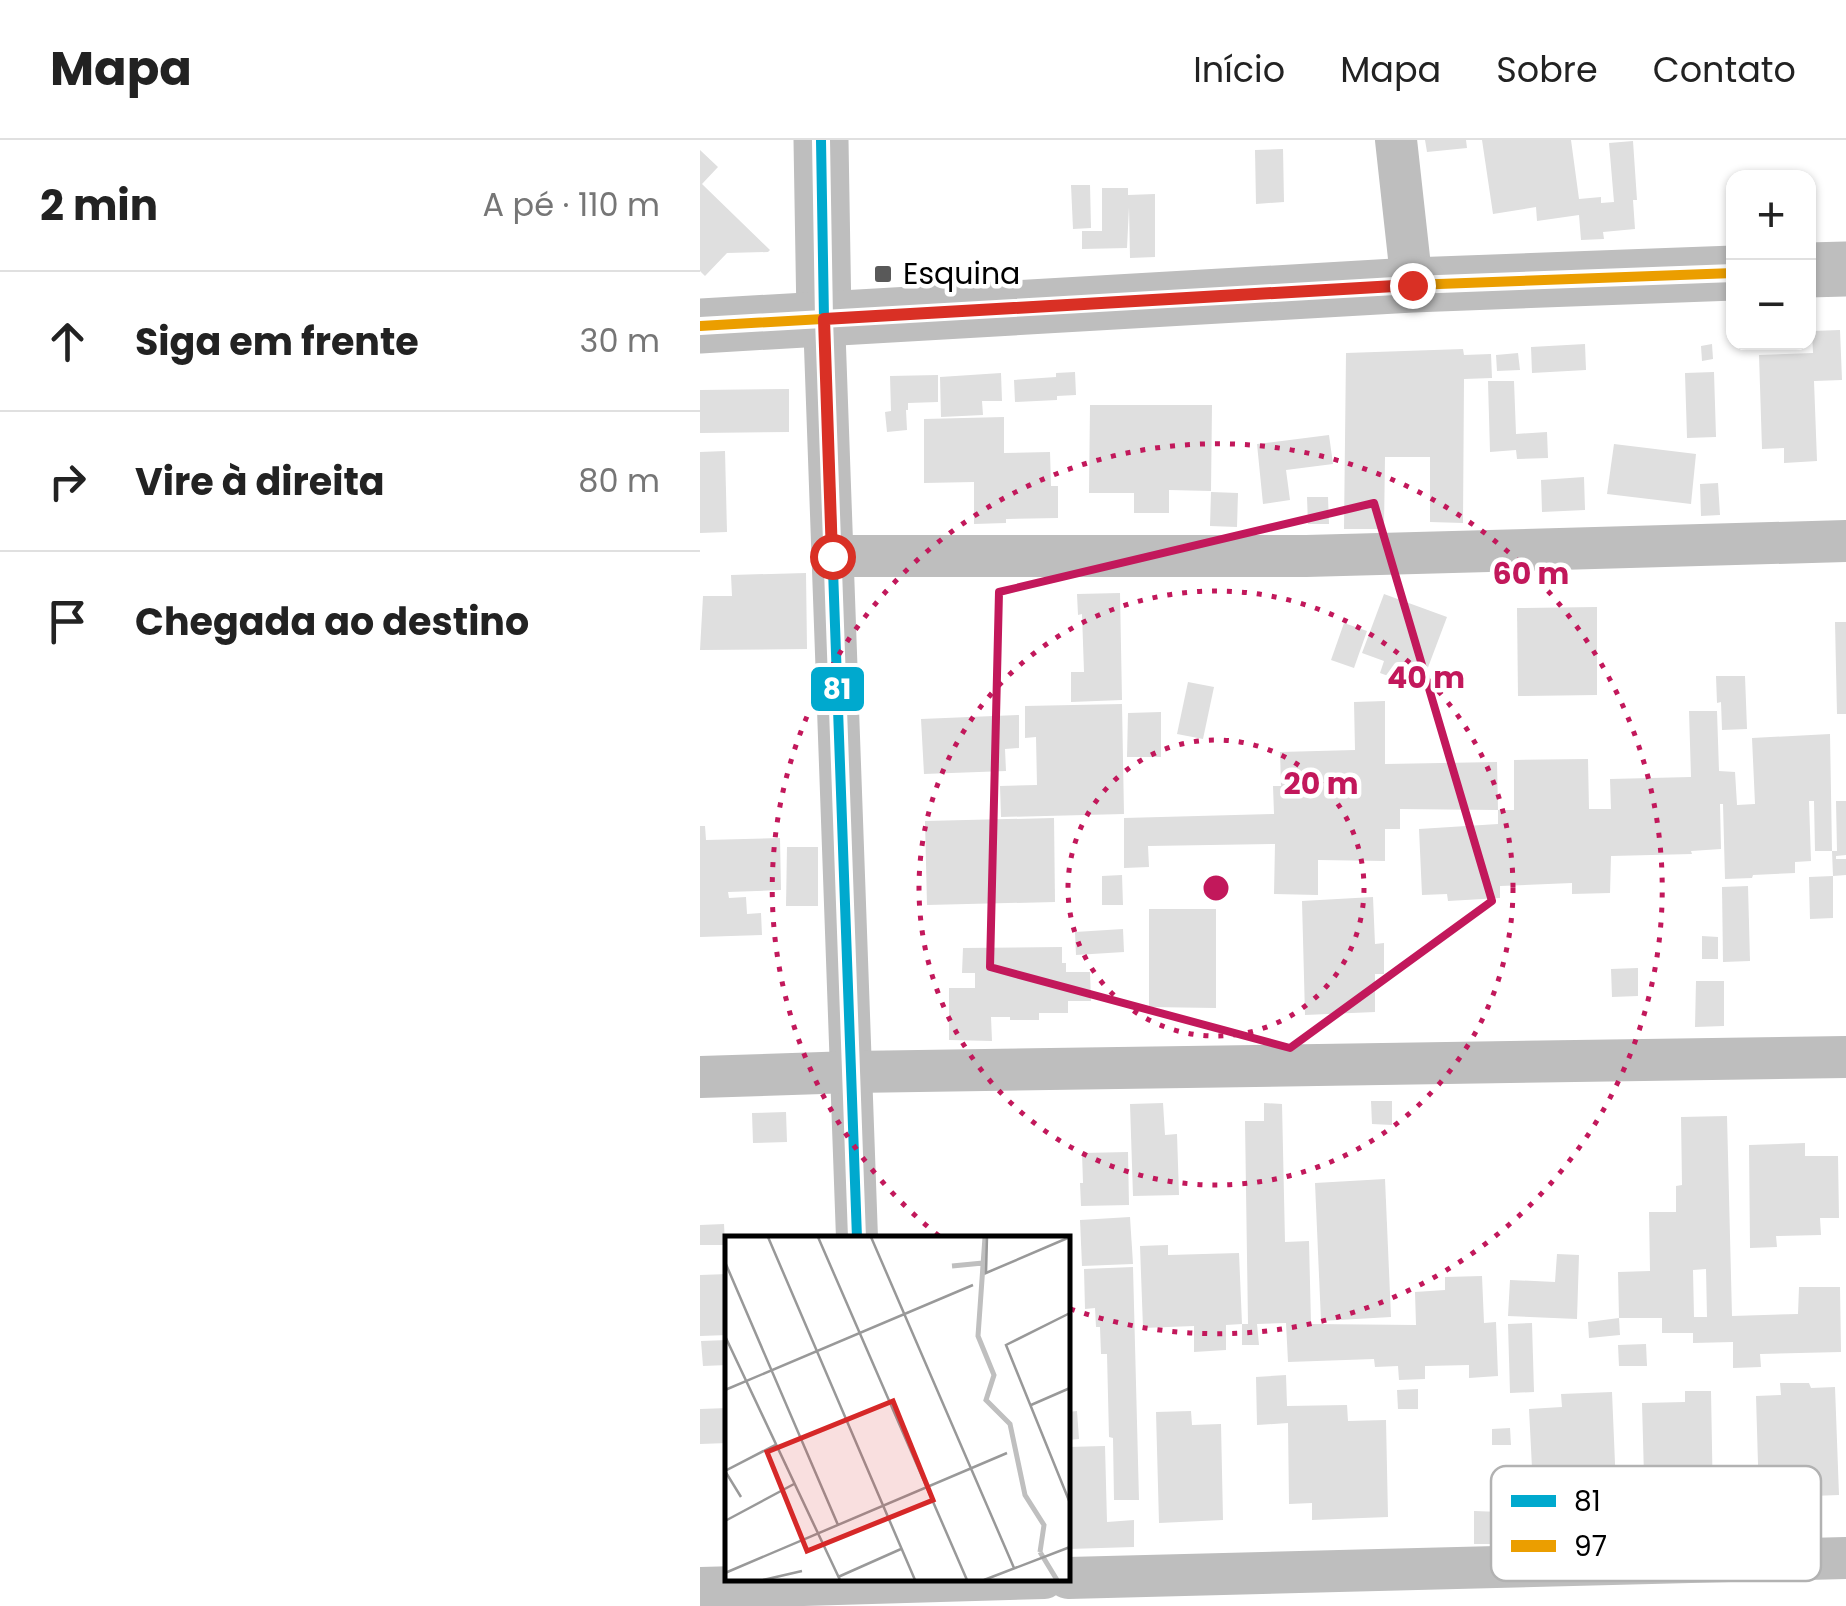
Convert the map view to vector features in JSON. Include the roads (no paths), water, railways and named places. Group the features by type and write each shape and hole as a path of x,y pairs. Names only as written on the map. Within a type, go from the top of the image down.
{"street":[{"path":"821,140 857,1236"},
{"path":"1396,140 1412,285"},
{"path":"1816,270 1846,269"},
{"path":"700,326 1412,285 1726,273"},
{"path":"832,556 1306,556 1846,541"},
{"path":"700,1077 1846,1057"},
{"path":"1821,1559 1846,1558"},
{"path":"1070,1578 1491,1567"},
{"path":"700,1588 866,1589 995,1581"}],"place":[{"name":"Esquina","path":"883,274"}]}
